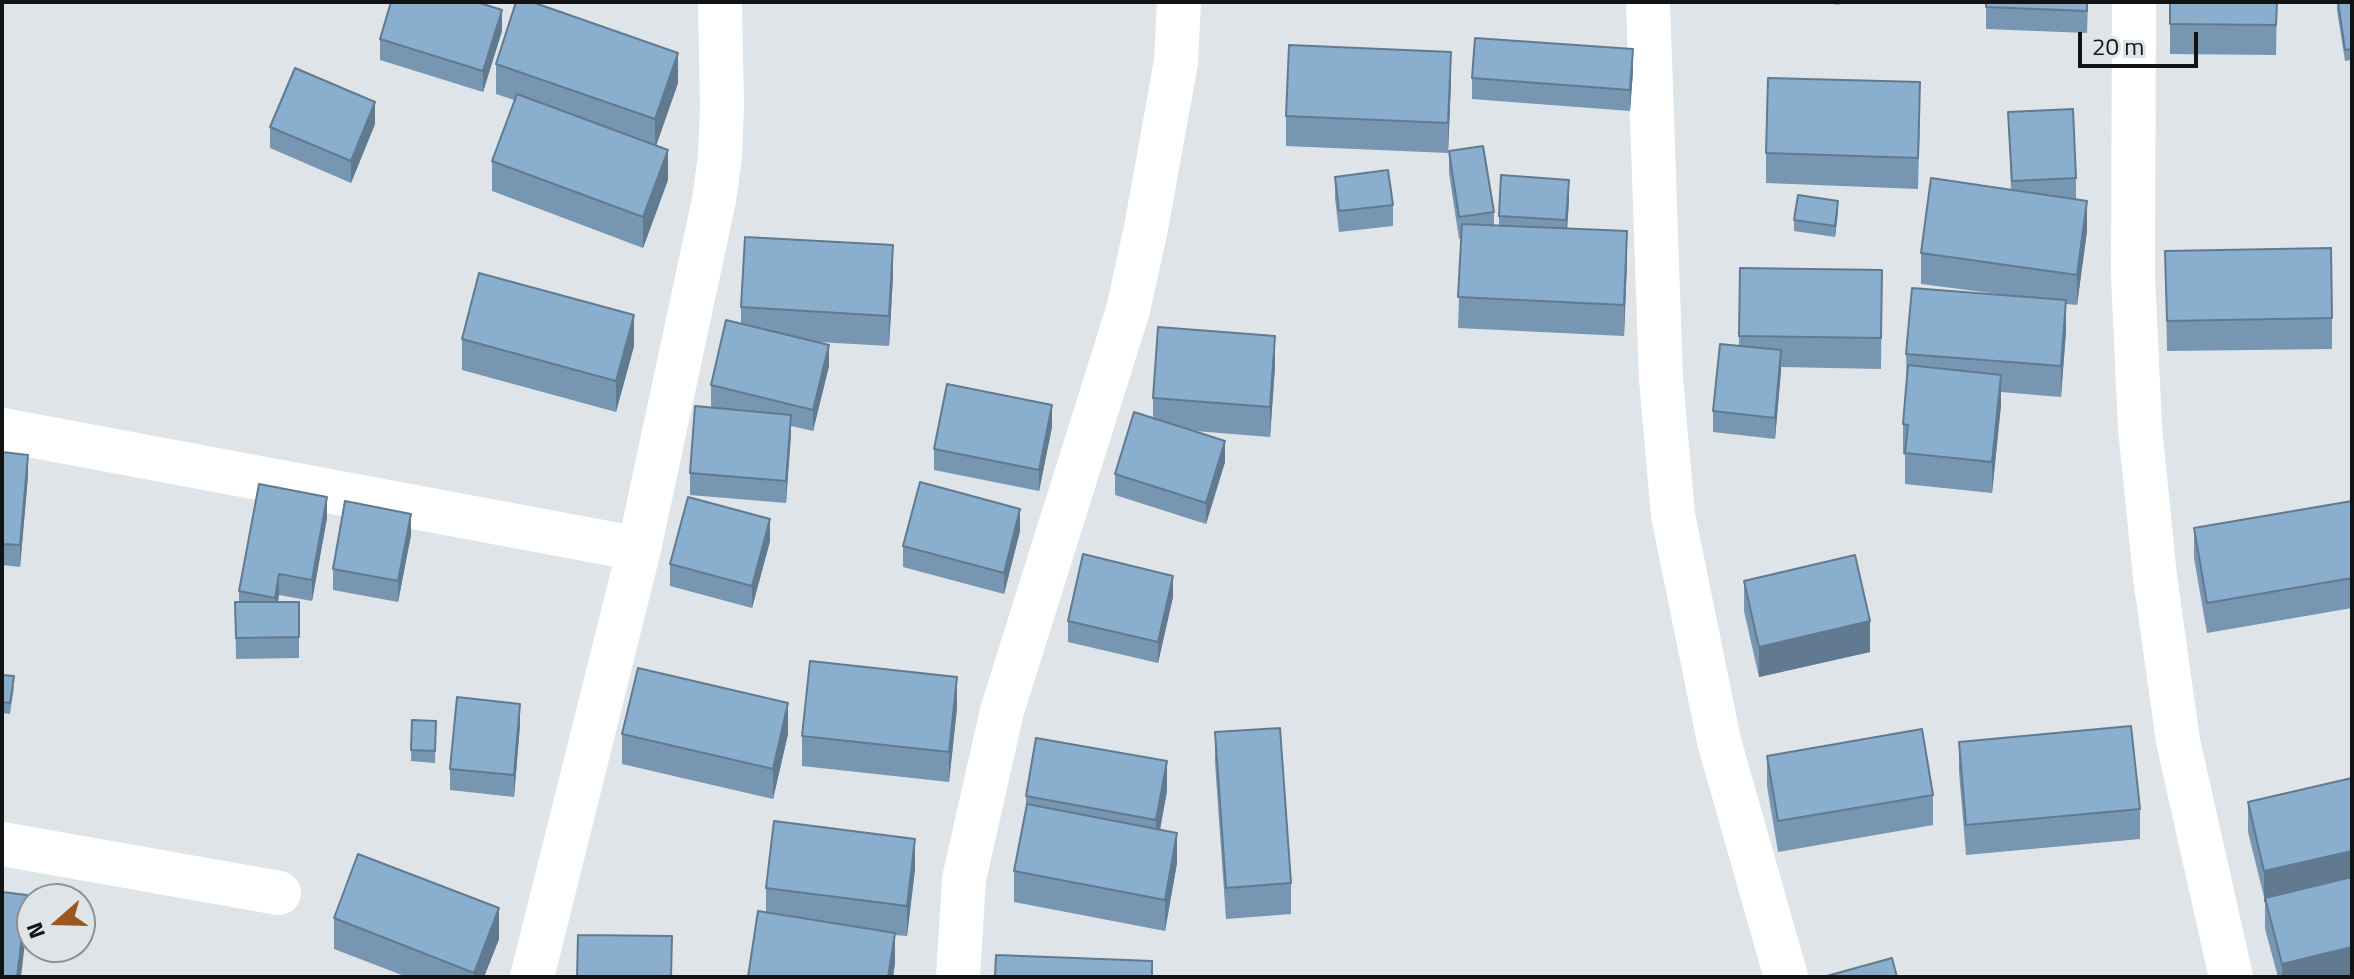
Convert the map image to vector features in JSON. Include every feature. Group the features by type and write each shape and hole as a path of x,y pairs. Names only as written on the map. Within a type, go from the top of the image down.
{"street":[{"path":"532,977 639,549 714,200 722,105 720,2"},
{"path":"958,977 964,879 1002,711 1131,296 1176,62 1179,2"},
{"path":"1648,2 1661,379 1673,515 1719,741 1786,977"},
{"path":"2134,2 2133,275 2140,428 2153,562 2178,741 2231,977"},
{"path":"2,430 639,549"},
{"path":"2,844 279,893"}],"building":[{"path":"391,2 477,2 502,10 483,71 380,39"},
{"path":"516,2 532,2 678,53 655,119 496,64"},
{"path":"1986,2 2087,2 2087,11 1986,7"},
{"path":"2170,2 2277,2 2276,25 2170,24"},
{"path":"2338,2 2352,2 2352,49 2345,50"},
{"path":"1475,38 1633,49 1630,90 1472,78"},
{"path":"1289,45 1451,52 1448,123 1286,116"},
{"path":"295,68 375,102 351,161 270,127"},
{"path":"1768,78 1920,82 1918,158 1766,153"},
{"path":"517,94 668,150 643,217 492,161"},
{"path":"2073,109 2076,178 2012,181 2008,112"},
{"path":"1483,146 1494,212 1459,217 1449,151"},
{"path":"1388,170 1393,205 1339,211 1335,177"},
{"path":"1501,175 1569,180 1566,220 1499,216"},
{"path":"1931,178 2087,201 2077,275 1921,253"},
{"path":"1798,195 1838,201 1835,226 1794,220"},
{"path":"1462,224 1627,231 1624,305 1458,297"},
{"path":"745,237 893,245 889,316 741,307"},
{"path":"2331,248 2332,318 2167,321 2165,251"},
{"path":"1740,268 1882,270 1881,338 1739,336"},
{"path":"479,273 634,315 616,381 462,339"},
{"path":"1912,288 2066,300 2061,366 1906,354"},
{"path":"726,320 829,345 813,410 711,385"},
{"path":"1158,327 1275,336 1270,407 1153,398"},
{"path":"1720,344 1781,350 1775,418 1713,411"},
{"path":"1908,365 2001,375 1992,462 1905,453 1908,425 1903,424"},
{"path":"947,384 1052,405 1039,470 934,449"},
{"path":"695,406 791,415 786,481 690,473"},
{"path":"1134,412 1225,441 1206,503 1115,474"},
{"path":"2,452 28,455 20,545 2,544"},
{"path":"920,482 1020,509 1004,573 903,546"},
{"path":"259,484 327,497 312,580 279,574 275,598 239,591"},
{"path":"688,497 770,519 752,586 670,564"},
{"path":"345,501 411,514 398,581 333,569"},
{"path":"2352,501 2352,578 2207,603 2194,528"},
{"path":"1083,554 1173,576 1158,642 1068,621"},
{"path":"1855,555 1870,621 1759,647 1744,581"},
{"path":"235,602 299,602 299,637 236,638"},
{"path":"810,661 957,677 949,752 802,736"},
{"path":"638,668 788,703 773,769 622,734"},
{"path":"2,675 14,676 10,703 2,702"},
{"path":"457,697 520,704 514,775 450,769"},
{"path":"412,720 436,721 435,751 411,750"},
{"path":"2131,726 2140,809 1966,825 1959,742"},
{"path":"1280,728 1291,883 1226,888 1215,732"},
{"path":"1922,729 1933,795 1778,821 1767,756"},
{"path":"1036,738 1167,761 1156,820 1026,796"},
{"path":"2352,778 2352,851 2264,871 2248,802"},
{"path":"1027,804 1177,833 1165,900 1014,871"},
{"path":"774,821 915,839 907,906 766,888"},
{"path":"358,854 499,908 474,973 334,918"},
{"path":"2352,877 2352,947 2282,964 2265,898"},
{"path":"2,892 16,894 16,963 19,963 17,977 2,977"},
{"path":"758,911 895,933 888,977 748,977"},
{"path":"578,935 672,936 671,977 577,977"},
{"path":"996,955 1152,961 1152,977 995,977"},
{"path":"1892,958 1897,977 1823,977"}]}
